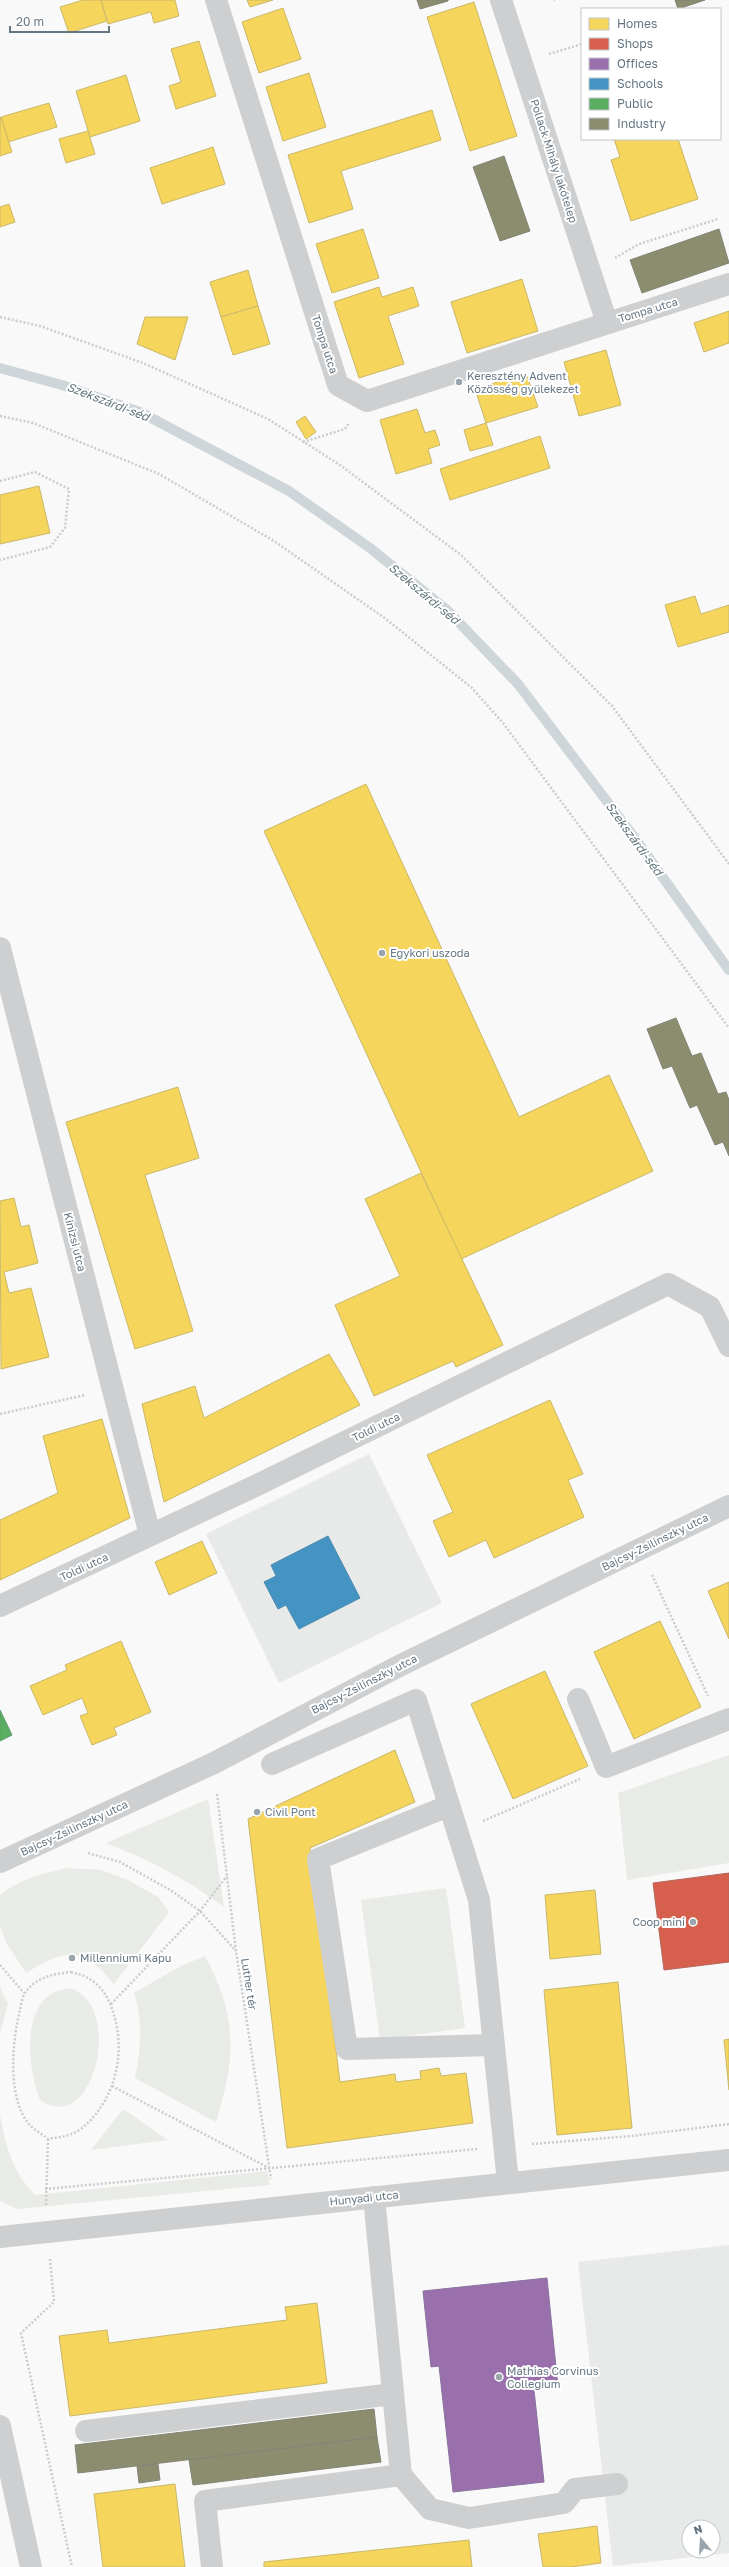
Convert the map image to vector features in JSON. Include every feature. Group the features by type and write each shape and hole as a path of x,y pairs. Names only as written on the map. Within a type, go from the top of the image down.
{"street":[{"name":"Tompa utca","path":"216,0 338,385 366,401 729,284"},
{"name":"Pollack Mihály lakótelep","path":"501,0 607,323"},
{"name":"Kinizsi utca","path":"0,948 150,1535"},
{"name":"Toldi utca","path":"0,1606 668,1284 710,1307 729,1346"},
{"name":"Bajcsy-Zsilinszky utca","path":"0,1862 214,1763 401,1665 729,1506"},
{"path":"578,1699 606,1767 724,1721"},
{"path":"272,1764 416,1700 448,1806 479,1900 508,2182"},
{"path":"448,1806 318,1858 347,2049 493,2045"},
{"name":"Hunyadi utca","path":"0,2237 508,2182 729,2160"},
{"path":"374,2197 402,2475 430,2509 469,2518 564,2503 574,2489 617,2484"},
{"path":"86,2431 393,2394"},
{"path":"0,2426 31,2567"},
{"path":"212,2567 205,2501 402,2475"}],"path":[{"path":"522,63 581,44"},
{"path":"590,272 639,244 718,219"},
{"path":"0,317 40,326 143,363 268,419 302,442 340,464 460,555 525,617 612,706 729,864"},
{"path":"302,442 345,429 366,401"},
{"path":"0,416 33,423 159,474 274,541 386,619 472,688 503,723 729,1028"},
{"path":"0,481 35,472 70,488 65,528 50,547 0,560"},
{"path":"0,1414 113,1389"},
{"path":"640,1549 724,1721"},
{"name":"Luther tér","path":"214,1763 236,1951 275,2207"},
{"path":"457,1832 606,1767"},
{"path":"85,1853 120,1862 200,1911 236,1951"},
{"path":"111,2004 200,1911 227,1875"},
{"path":"0,1965 24,1993"},
{"path":"71,1972 88,1978 102,1989 111,2004 120,2033 117,2073 104,2105 82,2128 68,2136 48,2139 28,2123 16,2096 13,2056 16,2026 24,1993 37,1981 53,1974 71,1972"},
{"path":"112,2086 269,2168"},
{"path":"45,2189 632,2136 729,2124"},
{"path":"48,2139 45,2189 47,2232 54,2302 20,2333 72,2567"}],"shaded area":[{"path":"369,1454 442,1603 279,1683 206,1534"},
{"path":"729,1755 729,1863 627,1880 618,1793"},
{"path":"208,1799 224,1907 182,1879 137,1856 106,1843"},
{"path":"66,1868 101,1870 128,1880 158,1897 169,1912 114,1984 93,1963 83,1957 73,1955 63,1955 52,1959 26,1973 7,1944 0,1926 0,1895 7,1889 23,1881"},
{"path":"446,1888 465,2028 380,2040 361,1900"},
{"path":"205,1956 216,1978 223,1999 228,2019 230,2038 230,2057 227,2077 223,2099 216,2122 135,2078 140,2046 140,2025 134,1993 181,1966"},
{"path":"0,1987 8,2004 0,2033"},
{"path":"69,1988 86,1998 96,2017 99,2040 96,2064 88,2085 76,2100 59,2107 40,2100 36,2088 31,2059 31,2029 35,2015 41,2003 51,1994"},
{"path":"123,2109 168,2140 91,2150"},
{"path":"0,2115 5,2138 15,2168 35,2195 267,2171 270,2185 17,2209 0,2201"},
{"path":"729,2245 729,2553 721,2554 721,2519 681,2519 681,2558 613,2566 578,2262"}],"building: Homes":[{"path":"83,0 101,0 107,21 69,33 60,7"},
{"path":"101,0 175,0 179,16 154,23 151,12 108,24"},
{"path":"247,0 273,0 250,7"},
{"path":"474,2 517,136 470,151 427,17"},
{"path":"283,8 301,59 259,73 242,22"},
{"path":"199,41 216,96 176,109 169,86 181,82 171,49"},
{"path":"309,73 326,127 283,141 266,87"},
{"path":"126,75 140,121 90,137 76,91"},
{"path":"49,103 57,127 8,142 1,117"},
{"path":"432,110 441,140 341,171 353,209 309,223 288,155"},
{"path":"1,117 12,152 0,156 0,118"},
{"path":"88,131 95,154 66,163 59,139"},
{"path":"614,140 678,140 698,199 631,221 611,160 620,157"},
{"path":"213,147 225,184 162,204 150,168"},
{"path":"9,204 15,222 0,227 0,207"},
{"path":"363,229 379,278 332,293 316,244"},
{"path":"248,270 258,306 221,317 210,282"},
{"path":"522,279 538,331 467,353 451,302"},
{"path":"379,287 382,297 413,287 419,306 388,316 404,364 359,378 334,302"},
{"path":"258,306 270,344 233,355 221,317"},
{"path":"729,311 729,343 704,352 694,323"},
{"path":"145,317 188,317 175,360 137,344"},
{"path":"606,350 621,405 579,416 564,362"},
{"path":"526,373 538,407 486,423 475,389"},
{"path":"417,409 425,433 435,430 440,445 428,449 432,463 396,474 380,420"},
{"path":"305,416 316,432 306,439 296,422"},
{"path":"486,423 493,445 470,451 464,430"},
{"path":"540,436 550,468 450,500 440,469"},
{"path":"39,486 50,533 0,544 0,495"},
{"path":"695,596 701,614 729,605 729,632 678,647 665,605"},
{"name":"Egykori uszoda","path":"366,784 519,1117 609,1075 653,1171 461,1259 264,831"},
{"path":"178,1087 199,1158 145,1175 193,1331 135,1349 66,1122"},
{"path":"421,1173 503,1345 456,1367 453,1361 374,1396 335,1305 400,1276 365,1199"},
{"path":"14,1198 21,1227 29,1225 38,1263 4,1272 9,1293 31,1288 49,1357 1,1369 0,1201"},
{"path":"329,1354 360,1405 164,1502 142,1404 195,1386 204,1418"},
{"path":"550,1400 583,1474 568,1480 584,1517 494,1558 486,1540 449,1557 433,1521 453,1512 427,1455"},
{"path":"102,1419 130,1518 0,1580 0,1520 58,1493 43,1436"},
{"path":"202,1541 217,1573 169,1595 155,1562"},
{"path":"729,1582 729,1639 708,1591"},
{"path":"660,1621 701,1707 634,1739 594,1652"},
{"path":"121,1641 151,1712 114,1728 117,1735 92,1745 80,1716 88,1713 82,1698 43,1715 30,1686 67,1670 65,1665"},
{"path":"545,1671 588,1766 513,1799 471,1704"},
{"path":"395,1750 415,1802 310,1848 340,2082 395,2074 396,2082 421,2079 420,2071 439,2068 441,2076 466,2073 473,2123 287,2148 248,1819"},
{"path":"595,1890 601,1954 550,1959 545,1895"},
{"path":"618,1982 632,2128 557,2135 544,1990"},
{"path":"729,2039 729,2090 724,2040"},
{"path":"317,2303 327,2383 70,2416 59,2336 107,2330 109,2343 287,2320 285,2307"},
{"path":"175,2484 185,2567 103,2567 94,2494"},
{"path":"597,2526 601,2563 571,2567 543,2567 538,2534"},
{"path":"469,2540 472,2567 264,2567 264,2562"}],"building: Shops":[{"name":"Coop mini","path":"729,1873 729,1962 664,1970 653,1883"}],"building: Offices":[{"name":"Mathias Corvinus Collegium","path":"547,2278 558,2387 534,2390 544,2482 453,2492 439,2366 431,2367 423,2291"}],"building: Schools":[{"path":"328,1536 360,1598 299,1629 286,1605 278,1609 264,1582 276,1576 271,1565"}],"building: Public":[{"path":"0,1710 12,1735 0,1741"}],"building: Industry":[{"path":"417,0 448,0 448,1 420,9"},
{"path":"675,0 705,0 681,8 678,8"},
{"path":"504,156 530,231 500,241 473,167"},
{"path":"719,229 729,263 642,293 630,260"},
{"path":"676,1018 692,1056 701,1053 718,1094 726,1092 729,1100 729,1156 723,1142 715,1145 697,1105 690,1108 672,1066 663,1069 647,1029"},
{"path":"374,2409 377,2437 78,2473 75,2445"},
{"path":"377,2437 381,2462 193,2485 189,2460"},
{"path":"158,2464 160,2480 139,2483 137,2466"}],"waterway":[{"name":"Szekszárdi-séd","path":"0,368 62,385 140,412 289,491 370,548 447,610 518,684 634,837 729,970"}],"place":[{"name":"Keresztény Advent Közösség gyülekezet","path":"459,382"},
{"name":"Egykori uszoda","path":"382,953"},
{"name":"Civil Pont","path":"257,1812"},
{"name":"Coop mini","path":"693,1922"},
{"name":"Millenniumi Kapu","path":"72,1958"},
{"name":"Mathias Corvinus Collegium","path":"499,2377"}]}
